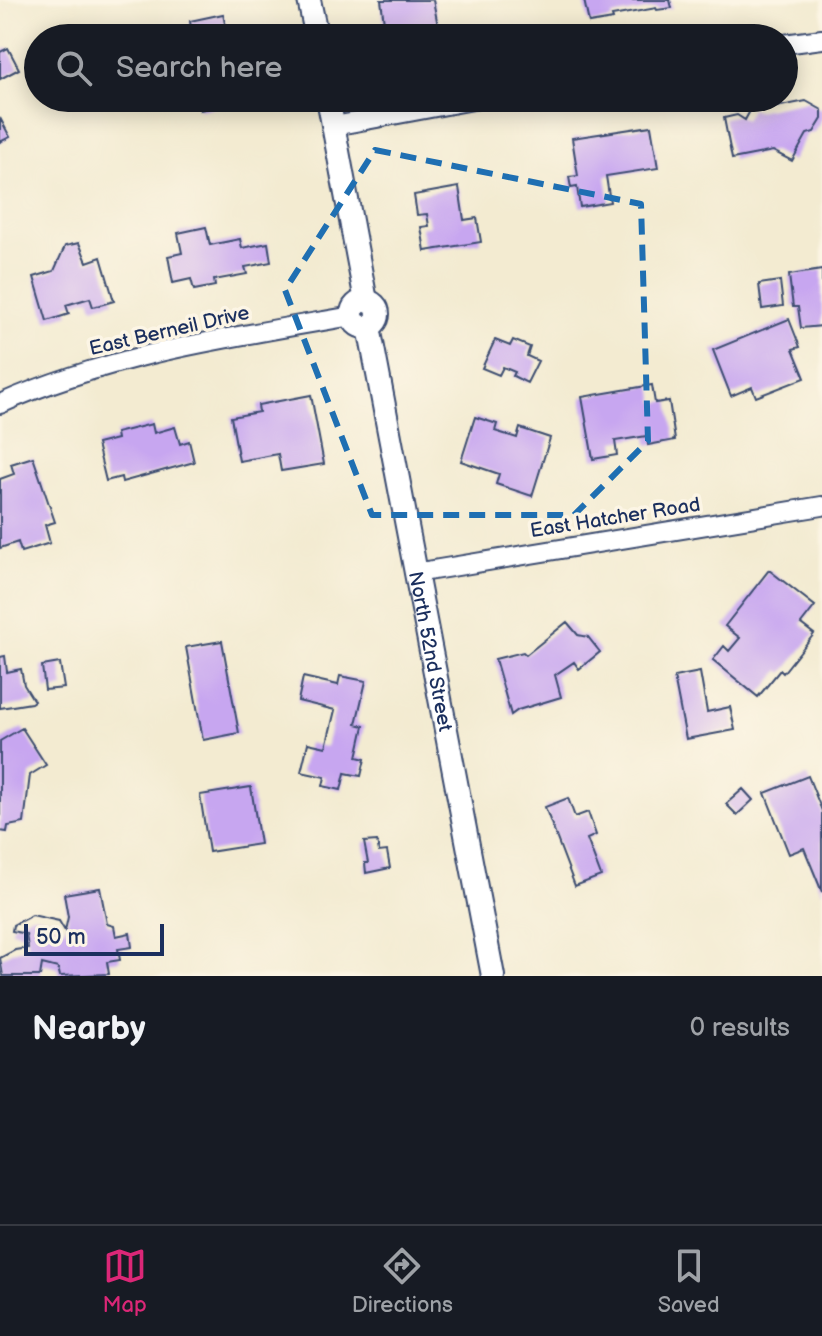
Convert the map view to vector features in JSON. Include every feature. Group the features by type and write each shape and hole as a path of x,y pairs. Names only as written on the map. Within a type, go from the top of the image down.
{"street":[{"path":"309,0 314,24"},
{"path":"798,42 822,39"},
{"name":"North 52nd Street","path":"331,112 362,314 493,976"},
{"path":"334,126 409,112"},
{"name":"East Berneil Drive","path":"0,404 62,379 158,351 362,314"},
{"name":"East Hatcher Road","path":"415,573 822,506"}],"highlighted area":[{"path":"375,150 641,204 648,441 574,515 372,515 285,290"}],"building":[{"path":"381,0 433,0 438,24 384,24"},
{"path":"584,0 670,0 672,8 656,8 589,23"},
{"path":"223,14 225,24 190,24 190,21"},
{"path":"8,48 19,69 0,79 0,52"},
{"path":"806,101 822,110 822,119 814,132 807,134 792,161 773,151 732,159 724,118 737,115 745,120 749,112 798,112 798,103"},
{"path":"0,118 10,137 0,142"},
{"path":"651,126 658,168 606,176 610,202 580,207 577,187 571,188 569,177 578,176 572,138"},
{"path":"459,187 464,220 477,218 481,242 425,251 421,227 429,226 427,214 417,215 414,195"},
{"path":"206,227 210,245 240,239 242,248 268,243 271,262 245,267 247,274 214,280 215,286 194,290 191,279 173,283 168,256 182,253 178,233"},
{"path":"79,243 87,262 101,257 114,301 93,307 90,298 66,305 69,314 47,321 34,277 54,271 65,246"},
{"path":"822,270 822,326 801,328 798,307 793,307 789,275"},
{"path":"780,281 783,306 762,309 759,284"},
{"path":"789,319 800,347 793,349 805,378 756,397 752,387 731,396 713,350"},
{"path":"495,340 510,346 513,340 530,347 527,356 538,361 527,383 513,376 515,372 503,367 499,375 482,368"},
{"path":"652,385 655,403 669,401 675,440 648,445 647,436 615,441 617,455 593,459 582,397"},
{"path":"311,395 324,464 281,471 278,454 239,461 231,417 259,412 258,405"},
{"path":"475,417 497,424 495,431 517,438 520,428 550,438 532,496 496,484 499,474 461,461"},
{"path":"152,424 154,433 175,427 180,444 189,441 194,462 122,482 121,477 106,481 97,444 117,439 116,433"},
{"path":"33,457 55,522 45,525 50,543 21,552 18,542 0,548 0,479 14,474 11,464"},
{"path":"769,570 815,606 801,624 814,634 783,673 780,670 758,697 713,660 724,646 729,651 740,638 725,626"},
{"path":"567,622 578,635 588,637 600,652 579,669 574,662 555,675 561,697 511,715 495,659 523,652 526,655"},
{"path":"222,641 239,733 203,740 186,647"},
{"path":"5,656 7,672 21,669 24,685 34,701 31,703 0,708 0,657"},
{"path":"60,663 64,688 45,690 42,666"},
{"path":"700,672 707,712 730,707 735,730 686,739 674,677"},
{"path":"340,676 366,681 356,724 364,726 357,757 365,759 361,776 345,773 341,790 323,786 325,777 301,772 308,743 326,747 335,710 298,701 303,677 338,685"},
{"path":"22,728 46,765 30,775 24,823 8,826 7,832 0,831 0,741"},
{"path":"808,776 822,811 822,892 804,848 789,854 765,793"},
{"path":"251,787 260,844 209,852 200,795"},
{"path":"743,789 753,800 737,815 726,804"},
{"path":"568,798 575,817 588,812 596,835 587,839 601,876 575,886 545,807"},
{"path":"377,841 379,852 387,851 390,868 366,873 365,863 368,863 364,842"},
{"path":"100,888 107,924 114,926 116,936 130,933 132,947 118,949 120,960 107,962 109,974 60,976 58,968 42,964 40,976 3,976 0,958 15,950 28,948 26,934 12,931 13,925 32,915 59,921 65,931 68,917 64,894"}]}
